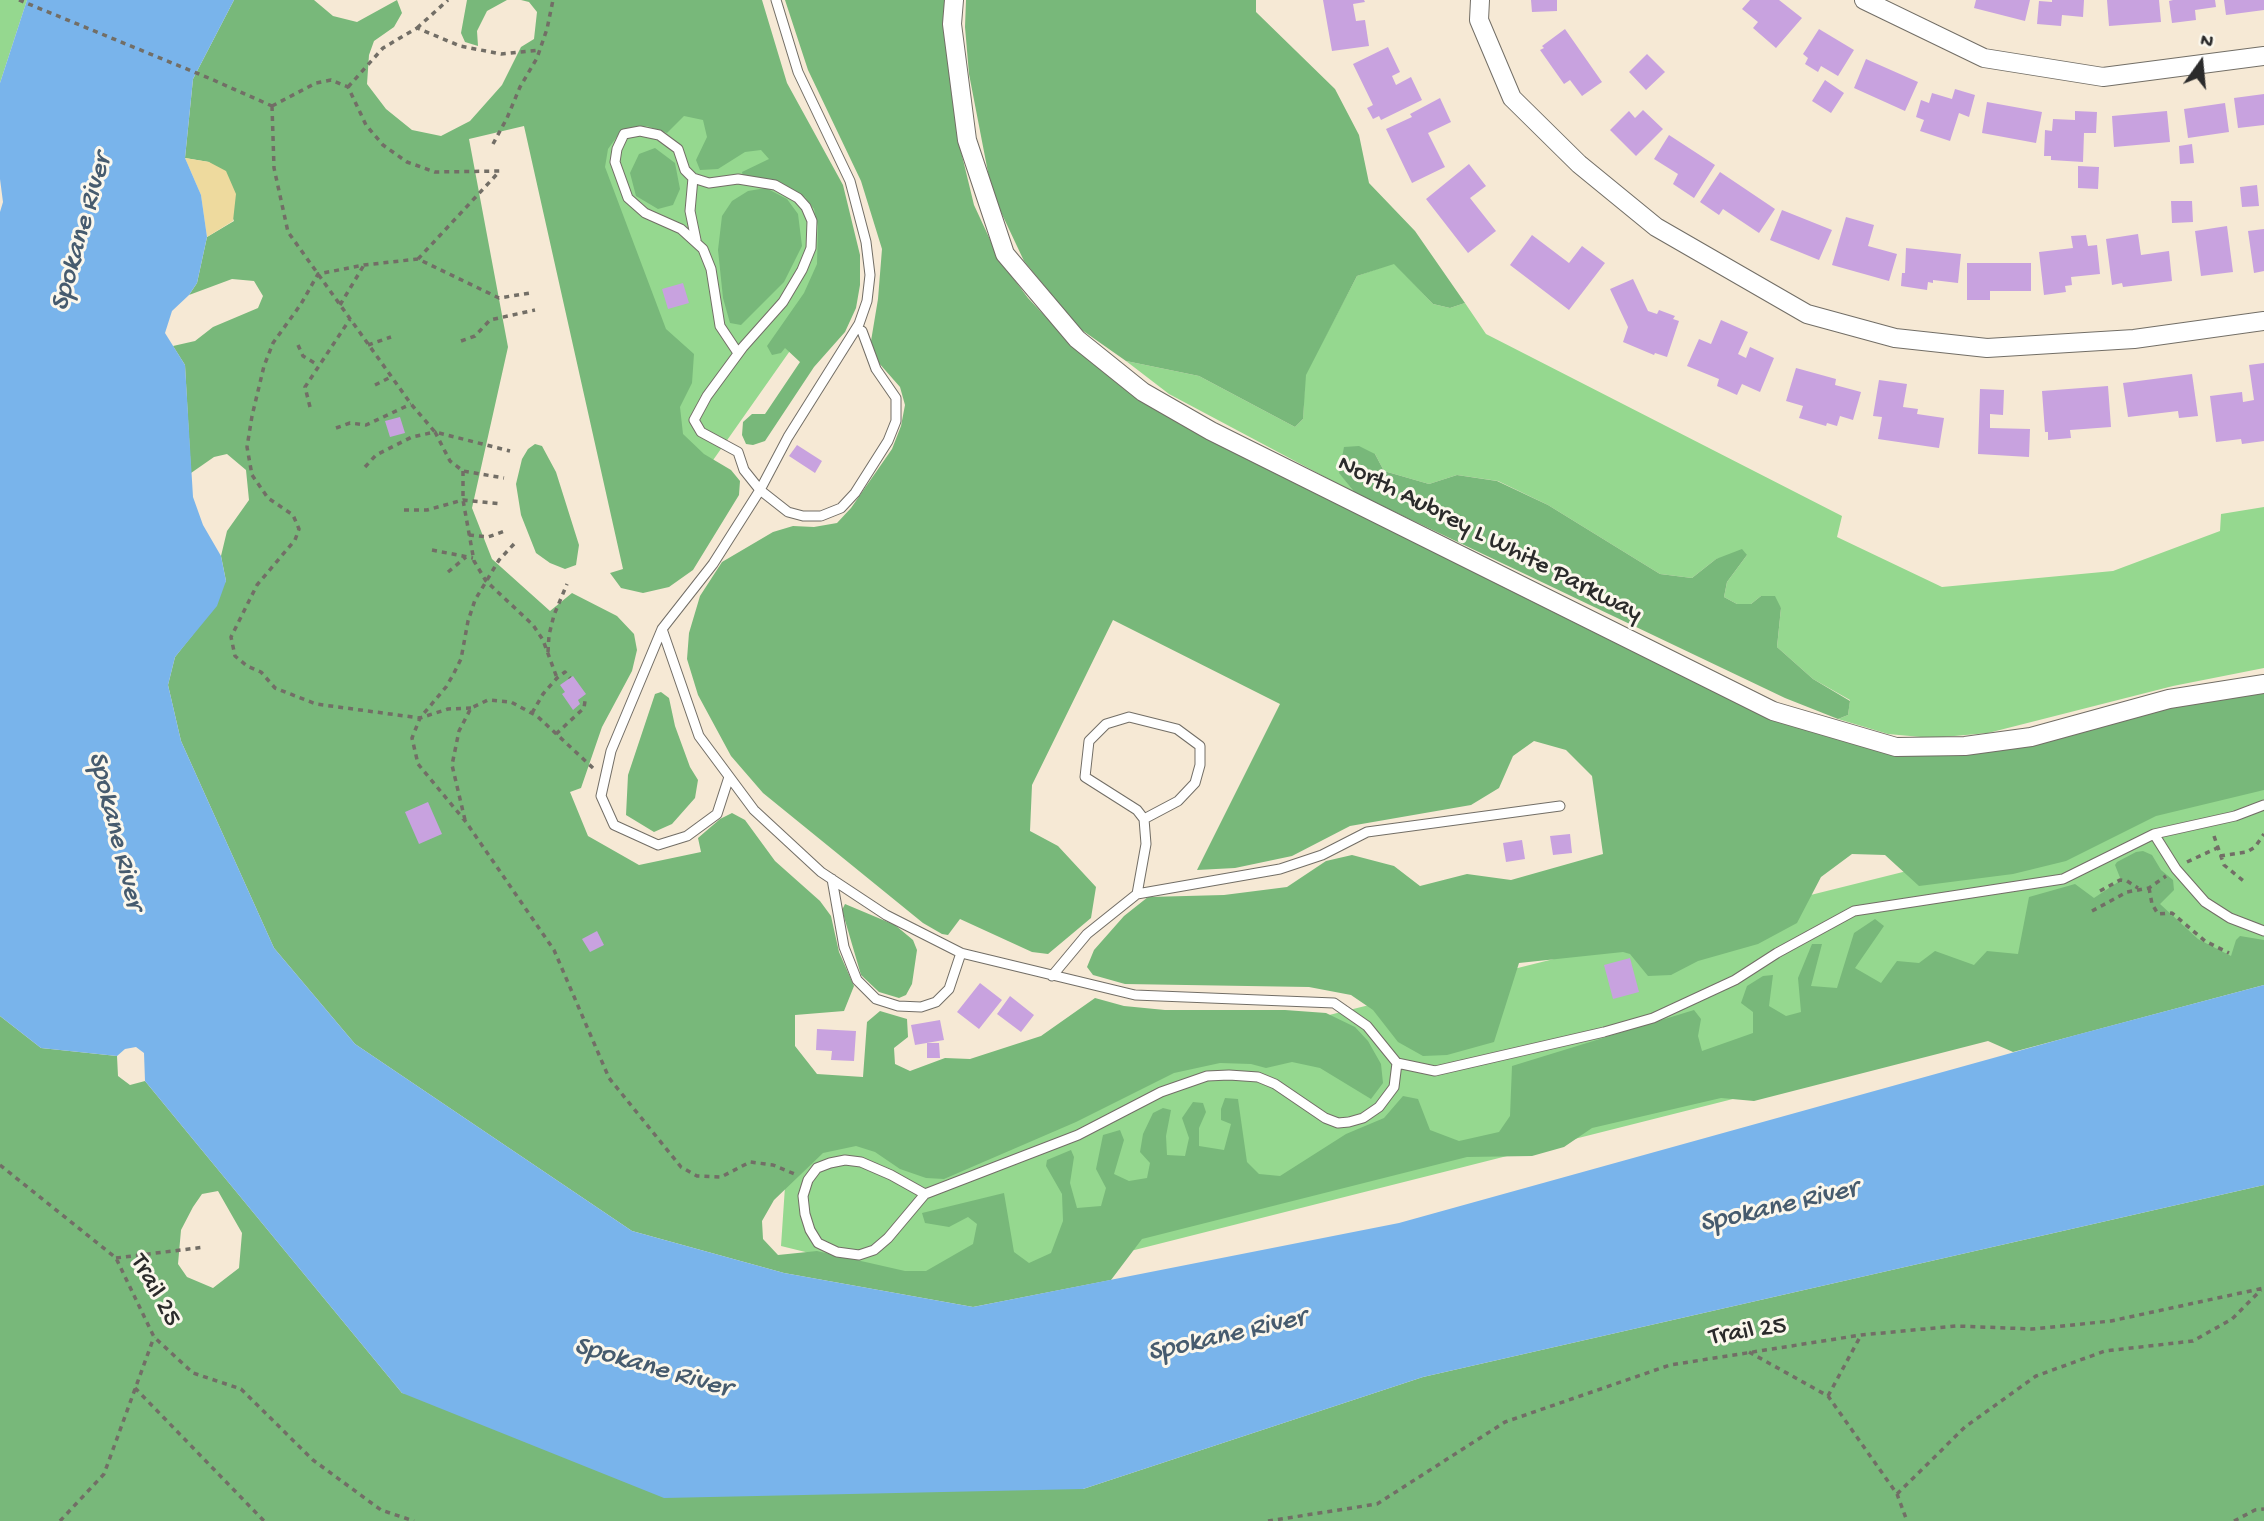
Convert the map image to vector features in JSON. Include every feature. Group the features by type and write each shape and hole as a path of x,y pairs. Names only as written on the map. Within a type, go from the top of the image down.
{"street":[{"name":"North Aubrey L White Parkway","path":"954,0 953,24 967,140 1005,254 1077,339 1143,392 1211,431 1773,711 1896,747 1965,746 2031,737 2169,699 2264,684"},
{"path":"1479,0 1479,20 1512,98 1579,164 1656,227 1807,314 1895,338 1987,348 2134,339 2264,321"},
{"path":"1864,0 1984,58 2102,77 2264,56"}],"lane":[{"path":"729,777 717,814 687,836 658,845 614,825 601,796 611,751 662,629 713,564 760,491 788,438 863,316 870,275 866,242 850,181 798,72 776,0"},
{"path":"738,353 720,326 711,269 703,249 681,229 645,213 628,198 615,162 624,134 640,131 659,135 678,149 685,170 694,178 709,183 738,179 775,185 798,198 806,207 812,221 811,248 802,270 783,302 738,353 706,396 694,420 701,432 738,452 744,470 760,491 788,512 803,516 821,516 841,508 855,493 888,441 896,421 896,398 876,369 862,331"},
{"path":"694,178 690,211 696,242"},
{"path":"662,629 699,736 754,810 821,872 886,915 961,953 1135,995 1334,1003 1367,1026 1397,1063 1435,1071 1653,1018 1735,980 1777,953 1854,911 2063,879 2154,834 2235,816 2264,805"},
{"path":"1137,894 1146,844 1144,819 1137,810 1086,777 1089,741 1106,724 1129,717 1177,729 1200,746 1200,765 1195,783 1178,801 1144,819"},
{"path":"1052,976 1087,934 1137,894 1280,869 1322,855 1367,832 1560,806"},
{"path":"2154,834 2176,869 2205,902 2230,918 2264,931"},
{"path":"832,879 844,947 857,980 876,999 898,1006 921,1007 936,1002 949,989 961,953"},
{"path":"925,1194 861,1162 845,1160 817,1168 808,1180 803,1196 810,1230 818,1243 837,1252 859,1255 874,1250 888,1238 925,1194 1079,1135 1160,1092 1207,1076 1228,1074 1258,1077 1275,1084 1325,1118 1339,1123 1363,1118 1379,1107 1394,1087 1397,1063"}],"path":[{"path":"19,0 272,106"},
{"path":"348,87 383,48 417,27 448,0"},
{"path":"493,144 540,50 553,0"},
{"path":"417,27 460,46 501,54 540,50"},
{"path":"272,106 316,83 331,79 348,87 366,125 383,145 407,162 435,172 500,171 418,259"},
{"path":"272,106 274,168 288,232 391,377 435,432 450,461 463,471 504,478"},
{"path":"530,293 499,298 418,259 318,274 269,354 252,416 247,447 252,475 268,498 293,515 299,529 295,540 257,584 231,637 235,656 247,666 261,672 275,688 316,704 420,718 448,709 471,708 488,700 512,702 532,713 605,779"},
{"path":"340,305 364,265"},
{"path":"461,341 475,336 490,320 535,310"},
{"path":"310,407 305,387 350,318"},
{"path":"368,345 391,337"},
{"path":"298,345 303,356 319,365"},
{"path":"375,385 391,377"},
{"path":"336,428 350,423 366,425 411,404"},
{"path":"365,467 376,455 412,437 435,432 510,451"},
{"path":"463,471 463,500 473,558 486,581 533,625 543,640 557,678"},
{"path":"404,510 427,510 463,500 502,504"},
{"path":"469,535 488,537 505,530"},
{"path":"514,544 499,560 475,600 461,659 446,687 420,718 412,738 418,764 466,822 554,950 609,1078 681,1167 697,1176 721,1177 750,1162 773,1165 808,1180"},
{"path":"432,550 473,558"},
{"path":"448,572 466,557"},
{"path":"548,654 552,625 567,584"},
{"path":"532,713 557,678 565,672 570,678"},
{"path":"556,734 584,708 583,696"},
{"path":"466,822 452,765 459,731 471,708"},
{"path":"2211,820 2224,865 2246,883"},
{"path":"2220,856 2248,852 2264,834"},
{"path":"2092,911 2138,888 2149,888 2176,869 2217,848"},
{"path":"2100,891 2120,880 2138,888"},
{"path":"2149,888 2152,904 2158,914 2172,913 2205,941 2229,953"},
{"name":"Trail 25","path":"0,1165 116,1258 154,1337 193,1373 241,1389 313,1460 381,1510 414,1521"},
{"path":"116,1258 205,1247"},
{"path":"1897,1494 1965,1427 2036,1376 2105,1351 2193,1341 2232,1319 2263,1288"},
{"name":"Trail 25","path":"1268,1521 1377,1504 1505,1422 1670,1365 1861,1335 1956,1326 2032,1329 2111,1321 2263,1288"},
{"path":"1828,1396 1861,1335"},
{"path":"60,1521 104,1474 154,1337"},
{"path":"1749,1352 1828,1396 1897,1494 1906,1521"},
{"path":"135,1388 264,1521"},
{"path":"2234,1521 2255,1510 2264,1509"}],"green space":[{"path":"0,0 27,0 0,83"},
{"path":"234,0 314,0 333,16 357,22 397,0 402,13 394,27 374,41 369,55 367,84 386,109 412,130 441,136 470,121 502,85 521,47 534,39 537,12 529,2 521,0 762,0 787,83 843,185 860,255 860,285 856,308 845,332 814,367 765,441 746,444 742,435 743,422 752,414 765,414 800,362 785,348 781,353 772,355 767,346 804,293 817,264 818,226 814,209 805,197 776,180 743,176 742,172 769,159 761,150 745,152 718,169 700,170 696,160 707,137 703,120 684,116 667,133 647,126 621,131 608,149 605,167 666,329 694,354 692,383 680,407 683,434 704,454 731,470 740,481 739,495 693,570 669,587 643,593 621,588 610,573 623,569 524,126 469,139 508,347 472,508 492,559 550,611 572,593 617,616 634,634 637,650 632,671 602,727 581,788 570,792 588,836 639,865 701,852 698,838 720,819 732,813 745,820 775,861 820,901 831,916 839,952 854,986 844,1011 795,1015 795,1046 817,1074 863,1077 867,1022 880,1011 907,1019 908,1037 894,1048 895,1064 910,1071 945,1058 970,1059 1041,1036 1095,998 1124,1006 1165,1010 1285,1010 1326,1013 1355,1027 1368,1041 1381,1064 1383,1083 1371,1099 1320,1068 1292,1062 1266,1068 1251,1064 1220,1063 1174,1073 1076,1122 944,1179 926,1178 900,1169 875,1152 856,1146 823,1153 774,1200 762,1221 763,1239 778,1255 817,1251 905,1271 926,1271 973,1244 977,1224 968,1217 949,1227 925,1223 922,1213 1004,1193 1014,1252 1029,1263 1051,1253 1063,1221 1062,1194 1046,1166 1047,1160 1071,1150 1074,1157 1070,1183 1077,1208 1101,1206 1106,1188 1096,1169 1103,1135 1120,1130 1124,1140 1114,1174 1129,1181 1147,1178 1150,1163 1140,1152 1143,1134 1153,1113 1163,1108 1171,1110 1166,1136 1167,1155 1185,1156 1189,1138 1182,1118 1193,1102 1203,1103 1206,1112 1199,1128 1199,1146 1224,1150 1231,1124 1221,1120 1221,1109 1225,1098 1238,1099 1247,1162 1259,1174 1280,1176 1346,1134 1384,1118 1403,1096 1418,1099 1430,1130 1459,1141 1499,1132 1510,1116 1512,1066 1694,1010 1701,1019 1698,1036 1702,1051 1753,1033 1753,1012 1741,1003 1747,986 1763,976 1773,975 1769,1006 1786,1016 1801,1012 1798,978 1812,944 1822,944 1811,986 1837,988 1854,933 1875,919 1884,926 1855,968 1881,983 1897,961 1919,963 1935,951 1974,965 1987,951 2018,954 2029,897 2075,884 2094,898 2121,880 2115,865 2136,852 2143,851 2152,855 2161,870 2173,880 2174,890 2160,904 2198,939 2231,956 2240,936 2264,940 2264,985 2013,1052 1988,1041 1754,1101 1721,1098 1592,1128 1564,1147 1532,1156 1467,1157 1142,1239 1111,1280 973,1307 784,1273 632,1231 355,1044 274,948 181,741 168,685 175,657 194,633 226,581 221,556 227,531 249,500 246,470 227,454 214,457 191,473 185,365 173,346 195,341 213,327 258,308 263,296 254,281 232,279 189,295 197,283 207,237 234,221 209,162 185,158 193,79"},
{"path":"467,0 507,0 487,11 477,31 478,46 465,42 461,33"},
{"path":"785,0 950,0 947,28 958,139 974,205 999,259 1028,298 1073,346 1646,657 1895,751 1943,756 1993,751 2186,702 2264,689 2264,790 2156,816 2066,861 2013,874 1919,886 1885,855 1852,854 1821,877 1797,923 1758,944 1698,961 1671,975 1648,976 1630,954 1623,952 1519,963 1494,1042 1447,1055 1423,1056 1398,1042 1373,1010 1351,995 1309,987 1125,984 1093,975 1087,967 1094,950 1124,916 1148,897 1224,895 1287,887 1326,861 1352,855 1394,866 1420,886 1467,874 1511,880 1603,854 1592,776 1566,750 1534,741 1513,756 1499,788 1471,805 1350,826 1292,856 1235,868 1197,870 1280,704 1113,620 1032,785 1030,831 1058,846 1096,887 1091,918 1048,954 1032,952 960,919 948,935 942,934 923,923 763,793 731,756 698,695 687,659 689,633 700,596 722,562 773,532 793,526 814,527 837,523 851,508 892,449 901,426 905,405 900,387 878,362 870,347 878,299 882,249 861,181 808,70"},
{"path":"966,0 1256,0 1256,12 1335,89 1359,135 1369,183 1415,231 1465,303 1450,308 1433,304 1394,264 1357,276 1306,375 1303,419 1295,427 1199,376 1126,361 1079,328 1024,261 992,193 969,74"},
{"path":"688,88 816,184 825,301 704,473 645,419 562,124"},
{"path":"655,148 675,163 680,189 673,205 658,209 636,196 630,173 639,154"},
{"path":"766,188 787,199 798,214 802,246 784,282 741,325 730,323 723,298 718,250 722,216 732,201 748,191"},
{"path":"1394,263 1433,304 1450,308 1465,303 1486,334 1842,516 1837,537 1942,587 2113,571 2220,531 2221,514 2264,507 2264,668 2173,686 1988,733 1932,738 1888,734 1838,719 1848,715 1850,700 1813,679 1777,647 1781,608 1761,596 1751,604 1737,604 1724,597 1727,582 1747,555 1716,559 1692,578 1660,574 1548,505 1498,481 1457,475 1429,484 1384,471 1375,454 1339,472 1355,493 1169,394 1126,361 1199,376 1295,427 1303,419 1305,375 1357,276"},
{"path":"535,444 542,446 556,472 579,545 576,565 565,569 536,553 521,515 516,484 522,459"},
{"path":"1359,446 1375,454 1384,471 1429,484 1457,475 1497,481 1548,505 1660,574 1692,578 1716,559 1742,549 1747,555 1727,582 1724,597 1737,604 1751,604 1761,596 1775,596 1781,608 1777,647 1813,679 1850,701 1848,715 1838,719 1785,698 1355,493 1339,473 1344,447"},
{"path":"661,692 669,698 675,726 690,767 698,780 695,798 672,824 654,832 626,815 628,775 655,694"},
{"path":"2264,782 2264,965 968,1292 781,1246 790,1112 964,1106"},
{"path":"845,904 895,925 913,940 917,950 912,984 906,995 899,998 879,992 861,975 842,910"},
{"path":"0,1016 41,1048 117,1056 118,1076 130,1085 145,1081 402,1393 1083,1489 1423,1377 2264,1185 2264,1521 0,1521","holes":["218,1191 242,1233 239,1268 213,1288 187,1277 178,1264 181,1230 202,1194"]}],"sand":[{"path":"185,158 209,162 226,171 236,194 233,221 207,237 201,195"}],"water":[{"name":"Spokane River","path":"27,0 234,0 193,79 185,158 201,195 207,237 197,283 172,311 165,333 185,365 193,497 203,525 221,556 226,581 217,606 175,657 168,685 181,741 274,948 355,1044 632,1231 784,1273 973,1307 1399,1223 2264,985 2264,1185 1423,1377 1083,1489 664,1498 402,1393 145,1081 144,1053 136,1047 125,1049 117,1056 41,1048 0,1016 0,212 3,202 0,179 0,83"}],"building":[{"path":"1323,0 1364,0 1365,2 1353,4 1356,21 1365,20 1369,46 1332,51"},
{"path":"1531,0 1557,0 1557,11 1532,12"},
{"path":"1750,0 1779,0 1802,18 1776,48 1753,28 1758,22 1742,9"},
{"path":"1976,0 2030,0 2025,21 1974,8"},
{"path":"2084,0 2083,17 2062,15 2061,26 2037,24 2039,1"},
{"path":"2107,0 2159,0 2161,22 2109,26"},
{"path":"2215,0 2216,7 2195,10 2196,20 2172,23 2169,1"},
{"path":"2224,0 2264,0 2264,10 2226,15"},
{"path":"1565,29 1602,82 1582,96 1570,80 1564,84 1540,50"},
{"path":"1819,29 1854,50 1838,76 1821,66 1818,72 1805,64 1808,58 1803,54"},
{"path":"1388,47 1400,72 1392,76 1396,85 1411,77 1422,100 1381,120 1379,116 1373,119 1367,108 1373,105 1353,64"},
{"path":"1647,54 1665,72 1646,90 1629,72"},
{"path":"1866,59 1918,82 1905,111 1854,88"},
{"path":"1825,80 1844,93 1831,113 1812,101"},
{"path":"1955,89 1975,95 1969,117 1959,113 1950,141 1920,131 1924,120 1916,117 1921,100 1929,103 1932,93 1952,99"},
{"path":"2264,94 2264,125 2238,128 2234,98"},
{"path":"1440,98 1451,122 1428,133 1445,167 1412,183 1386,129 1412,117 1410,114"},
{"path":"1987,102 2042,112 2036,143 1982,133"},
{"path":"2225,103 2229,132 2188,138 2184,109"},
{"path":"1643,110 1663,129 1636,156 1610,130 1629,111 1635,118"},
{"path":"2075,111 2097,112 2096,133 2084,133 2083,162 2051,160 2051,156 2044,156 2045,130 2052,131 2053,119 2075,120"},
{"path":"2167,111 2170,142 2114,147 2112,116"},
{"path":"1669,135 1715,165 1694,198 1673,184 1678,174 1654,159"},
{"path":"2192,144 2194,163 2180,164 2179,146"},
{"path":"1469,164 1486,186 1470,198 1496,231 1468,253 1426,199"},
{"path":"2078,166 2099,167 2098,189 2078,188"},
{"path":"1720,172 1775,209 1759,233 1723,209 1719,215 1700,202"},
{"path":"2257,185 2259,206 2242,207 2240,187"},
{"path":"2171,201 2192,201 2193,222 2172,223"},
{"path":"1782,210 1832,230 1819,260 1770,240"},
{"path":"1846,217 1874,225 1868,246 1897,254 1889,281 1832,265"},
{"path":"2227,226 2233,272 2201,276 2195,231"},
{"path":"2264,229 2264,271 2254,273 2248,231"},
{"path":"2138,234 2141,255 2169,251 2172,281 2123,287 2122,283 2112,285 2106,239"},
{"path":"1532,235 1569,263 1582,246 1605,263 1569,310 1510,265"},
{"path":"2086,235 2088,246 2097,245 2100,274 2071,277 2072,285 2065,286 2066,292 2044,295 2039,252 2073,248 2071,236"},
{"path":"1906,248 1961,254 1958,283 1933,280 1933,283 1928,282 1927,290 1901,286 1902,273 1905,273"},
{"path":"1967,263 2031,263 2031,291 1990,291 1990,300 1967,300"},
{"path":"1633,279 1648,311 1657,314 1659,310 1675,316 1673,319 1679,321 1667,357 1655,353 1654,355 1623,342 1628,327 1610,289"},
{"path":"683,283 689,303 668,309 662,289"},
{"path":"1721,320 1748,332 1738,354 1746,358 1750,347 1774,358 1760,392 1742,384 1737,395 1717,386 1719,379 1687,366 1699,339 1711,344"},
{"path":"2264,363 2264,441 2242,444 2241,439 2216,442 2210,396 2242,392 2243,402 2254,400 2249,365"},
{"path":"1796,368 1836,379 1835,385 1861,392 1853,420 1840,416 1837,426 1827,423 1826,426 1799,418 1803,406 1786,401"},
{"path":"2192,374 2198,416 2179,418 2178,411 2128,417 2123,383"},
{"path":"1879,380 1907,384 1903,407 1918,409 1917,414 1944,418 1939,448 1878,439 1882,417 1873,416"},
{"path":"2108,386 2111,427 2070,430 2071,438 2048,440 2042,391"},
{"path":"1980,389 2004,390 2003,415 1990,414 1990,428 2030,429 2029,457 1978,454"},
{"path":"400,417 405,433 390,437 385,421"},
{"path":"797,445 822,461 815,473 789,456"},
{"path":"573,676 586,694 578,700 580,704 573,710 562,694 565,692 560,685"},
{"path":"428,802 442,834 419,844 405,812"},
{"path":"1570,834 1572,853 1553,855 1550,836"},
{"path":"1522,840 1525,859 1506,862 1503,843"},
{"path":"597,931 604,945 590,952 582,939"},
{"path":"1630,958 1639,992 1613,999 1604,965"},
{"path":"980,983 1002,1000 979,1029 957,1012"},
{"path":"1010,996 1034,1015 1021,1032 997,1014"},
{"path":"940,1020 944,1040 915,1045 911,1025"},
{"path":"817,1029 856,1031 854,1061 831,1060 832,1051 816,1050"},
{"path":"927,1043 939,1043 940,1058 927,1058"}]}
